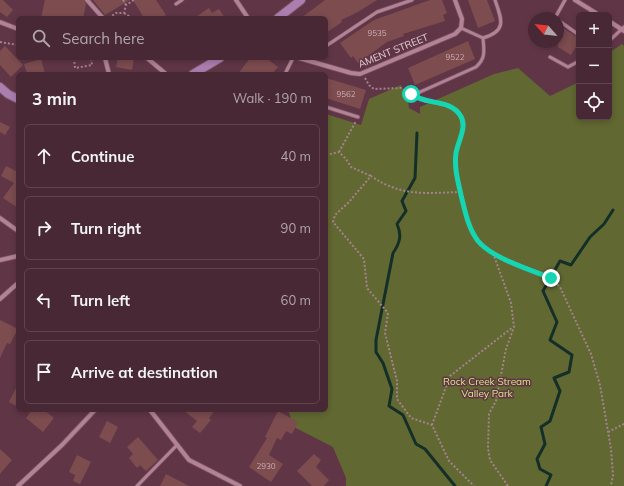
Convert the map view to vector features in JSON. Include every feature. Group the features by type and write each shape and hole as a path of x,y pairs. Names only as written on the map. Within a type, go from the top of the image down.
{"street":[{"path":"86,0 100,16"},
{"path":"236,0 247,16"},
{"path":"281,16 301,0"},
{"path":"455,0 462,19 461,28"},
{"path":"575,0 594,12"},
{"path":"0,22 16,28"},
{"path":"612,23 623,29"},
{"name":"AMENT STREET","path":"314,60 351,73 360,74 455,34 461,28"},
{"path":"105,60 108,72"},
{"path":"149,60 164,72"},
{"path":"196,72 217,60"},
{"path":"0,86 8,94 16,98"},
{"path":"0,218 16,230"},
{"path":"0,260 16,256"},
{"path":"0,299 16,285"},
{"path":"18,486 62,445 93,412"},
{"path":"152,412 189,460 240,486"}],"lane":[{"path":"176,4 182,0"},
{"path":"328,45 377,12 412,0"},
{"path":"461,28 482,38 494,33 500,27 502,20 496,0"},
{"path":"558,12 565,0"},
{"path":"564,24 576,33"},
{"path":"612,38 623,29"},
{"path":"420,92 476,67 484,55 482,38"},
{"path":"550,57 568,67 576,63"},
{"path":"286,72 291,60"},
{"path":"328,108 358,117"},
{"path":"137,486 177,445"}],"path":[{"path":"123,0 126,5 124,14"},
{"path":"126,5 134,0"},
{"path":"112,16 116,13 128,16"},
{"path":"0,42 4,41 16,44"},
{"path":"74,60 75,68 92,65 91,60"},
{"path":"366,78 369,85 374,89 401,88 416,98 449,106 459,113 464,123 455,163 472,232 478,241 493,253 556,281 560,287 591,354 600,385 612,467 611,486"},
{"path":"339,152 358,117"},
{"path":"339,152 351,167 371,176 385,186 406,192 461,192"},
{"path":"328,154 339,152"},
{"path":"371,176 349,202 335,215 333,222 364,259 367,288 388,313 385,333 397,381 397,398 411,418 432,425"},
{"path":"493,253 511,303 514,326 506,349 496,401 489,414 487,430 490,460 508,486"},
{"path":"474,486 449,461 432,425 450,376 514,326"},
{"path":"608,432 624,424"}],"green space":[{"name":"Rock Creek Stream Valley Park","path":"622,44 624,46 624,486 346,486 346,478 333,447 294,427 289,412 328,412 328,115 361,125 369,99 401,85 408,101 409,108 420,114 420,107 494,74 518,68 550,96 576,83 576,120 612,120 612,51"}],"building":[{"path":"0,0 3,0 13,10 7,17 0,12"},
{"path":"45,0 84,0 86,4 83,16 41,16"},
{"path":"93,0 130,0 105,15"},
{"path":"133,0 156,0 166,15 164,16 143,16"},
{"path":"325,0 377,0 358,12 341,20 342,22 328,32 328,16 304,16"},
{"path":"430,0 442,0 447,13 443,15 445,21 403,34 404,36 387,42 358,63 353,56 351,58 340,43 374,20"},
{"path":"468,0 487,0 495,21 478,28"},
{"path":"209,8 212,13 219,9 224,16 197,16"},
{"path":"564,29 576,36 576,47 571,55 560,48 564,48"},
{"path":"468,41 475,59 415,85 408,68"},
{"path":"5,46 16,58 16,60 18,60 23,65 11,77 0,65 0,51"},
{"path":"41,60 44,72 26,72 24,64"},
{"path":"118,60 134,60 132,70 116,67"},
{"path":"248,60 269,60 278,67 274,72 240,72"},
{"path":"328,79 366,90 360,109 328,99"},
{"path":"0,122 10,127 5,135 0,132"},
{"path":"6,166 16,171 16,207 3,198 14,183 1,176"},
{"path":"0,320 16,328 16,333 10,344 7,343 0,358"},
{"path":"16,388 16,406 9,402"},
{"path":"30,412 46,412 54,418 43,432 26,418"},
{"path":"186,412 214,412 209,418 211,420 200,433 192,427 197,421"},
{"path":"278,412 298,422 292,434 286,431 281,440 277,438 269,455 283,464 271,482 249,467 267,438 265,437"},
{"path":"107,421 118,427 110,443 99,437"},
{"path":"138,437 158,460 146,471 140,465 137,468 129,458 133,454 127,447"},
{"path":"0,449 12,460 0,474"},
{"path":"314,454 321,460 316,467 329,480 324,486 312,486 297,471"},
{"path":"77,455 91,462 80,484 73,481 75,475 69,472"},
{"path":"166,474 189,486 160,486"}],"waterway":[{"path":"417,133 415,178 402,201 406,211 397,224 400,239 393,253 376,340 376,352 383,363 392,389 389,406 403,415 416,444 425,449 455,486"},
{"path":"546,486 551,475 540,469 537,459 545,444 541,427 550,421 560,391 554,378 569,372 572,355 550,340 557,322 543,291 560,261 571,265 590,237 604,224 613,210"}],"route":[{"path":"411,94 422,101 442,104 454,108 462,118 464,123 456,152 456,172 467,219 472,232 478,241 485,248 495,254 551,278"}]}
